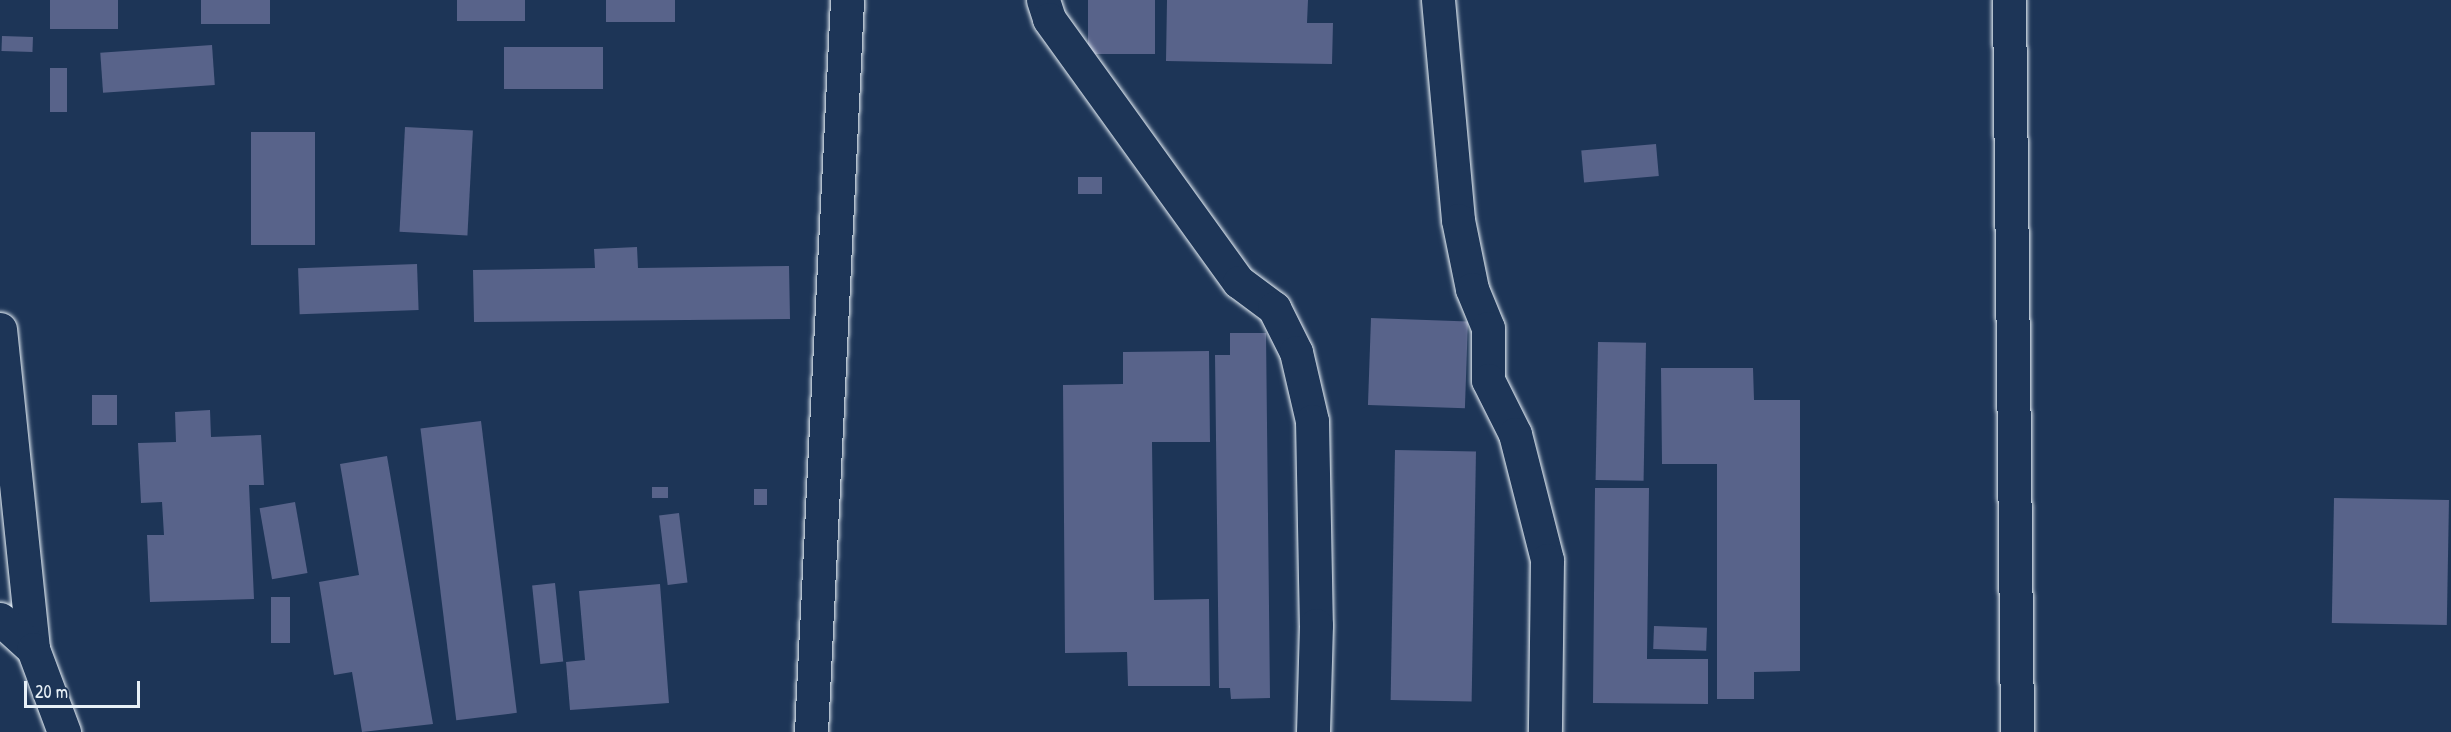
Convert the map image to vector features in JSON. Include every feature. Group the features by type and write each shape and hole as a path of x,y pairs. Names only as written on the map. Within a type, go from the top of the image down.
{"street":[{"path":"811,732 848,0"},
{"path":"1043,0 1049,19 1239,282 1274,308 1296,352 1312,421 1316,625 1313,732"},
{"path":"1438,0 1458,220 1472,289 1488,328 1488,380 1515,434 1547,560 1545,732"},
{"path":"2009,0 2017,732"},
{"path":"0,329 33,649 64,732"},
{"path":"0,619 33,649"}],"building":[{"path":"50,0 118,0 118,29 50,29"},
{"path":"201,0 270,0 270,24 201,24"},
{"path":"457,0 525,0 525,21 457,21"},
{"path":"606,0 675,0 675,22 606,22"},
{"path":"1088,0 1155,0 1155,54 1088,54"},
{"path":"1167,0 1308,0 1307,23 1333,23 1332,64 1166,61"},
{"path":"2,36 33,37 32,52 1,51"},
{"path":"212,45 215,85 103,93 100,53"},
{"path":"504,47 603,47 603,89 504,89"},
{"path":"50,68 67,68 67,112 50,112"},
{"path":"405,127 473,131 467,235 400,232"},
{"path":"251,132 315,132 315,245 251,245"},
{"path":"1656,144 1659,176 1584,182 1581,151"},
{"path":"1078,177 1102,177 1102,194 1078,194"},
{"path":"637,247 638,268 789,266 790,319 474,322 473,270 595,268 594,249"},
{"path":"417,264 419,310 300,314 298,268"},
{"path":"1371,318 1468,321 1465,408 1368,405"},
{"path":"1230,333 1266,333 1270,698 1231,699 1230,688 1219,688 1215,355 1230,355"},
{"path":"1598,342 1646,343 1644,481 1596,480"},
{"path":"1209,351 1210,442 1152,442 1154,600 1209,599 1210,686 1128,686 1127,652 1065,653 1063,385 1123,384 1123,352"},
{"path":"1661,368 1753,368 1754,400 1800,400 1800,671 1754,672 1754,699 1717,699 1717,464 1662,464"},
{"path":"92,395 117,395 117,425 92,425"},
{"path":"210,410 211,437 261,435 264,485 249,485 254,599 150,602 147,535 164,535 162,502 141,503 138,443 176,442 175,412"},
{"path":"481,421 517,713 456,720 420,428"},
{"path":"1395,450 1476,451 1472,701 1391,700"},
{"path":"387,456 433,724 362,732 352,672 334,675 319,582 359,575 340,464"},
{"path":"652,487 668,487 668,498 652,498"},
{"path":"1595,488 1649,488 1647,659 1708,659 1708,704 1593,703"},
{"path":"754,489 767,489 767,505 754,505"},
{"path":"2334,498 2449,500 2447,625 2332,623"},
{"path":"295,502 308,573 272,579 260,508"},
{"path":"679,513 688,582 668,585 659,515"},
{"path":"555,583 563,662 540,664 532,585"},
{"path":"660,584 669,703 570,710 566,662 585,660 579,591"},
{"path":"271,597 290,597 290,643 271,643"},
{"path":"1654,626 1707,628 1706,651 1653,649"}]}
